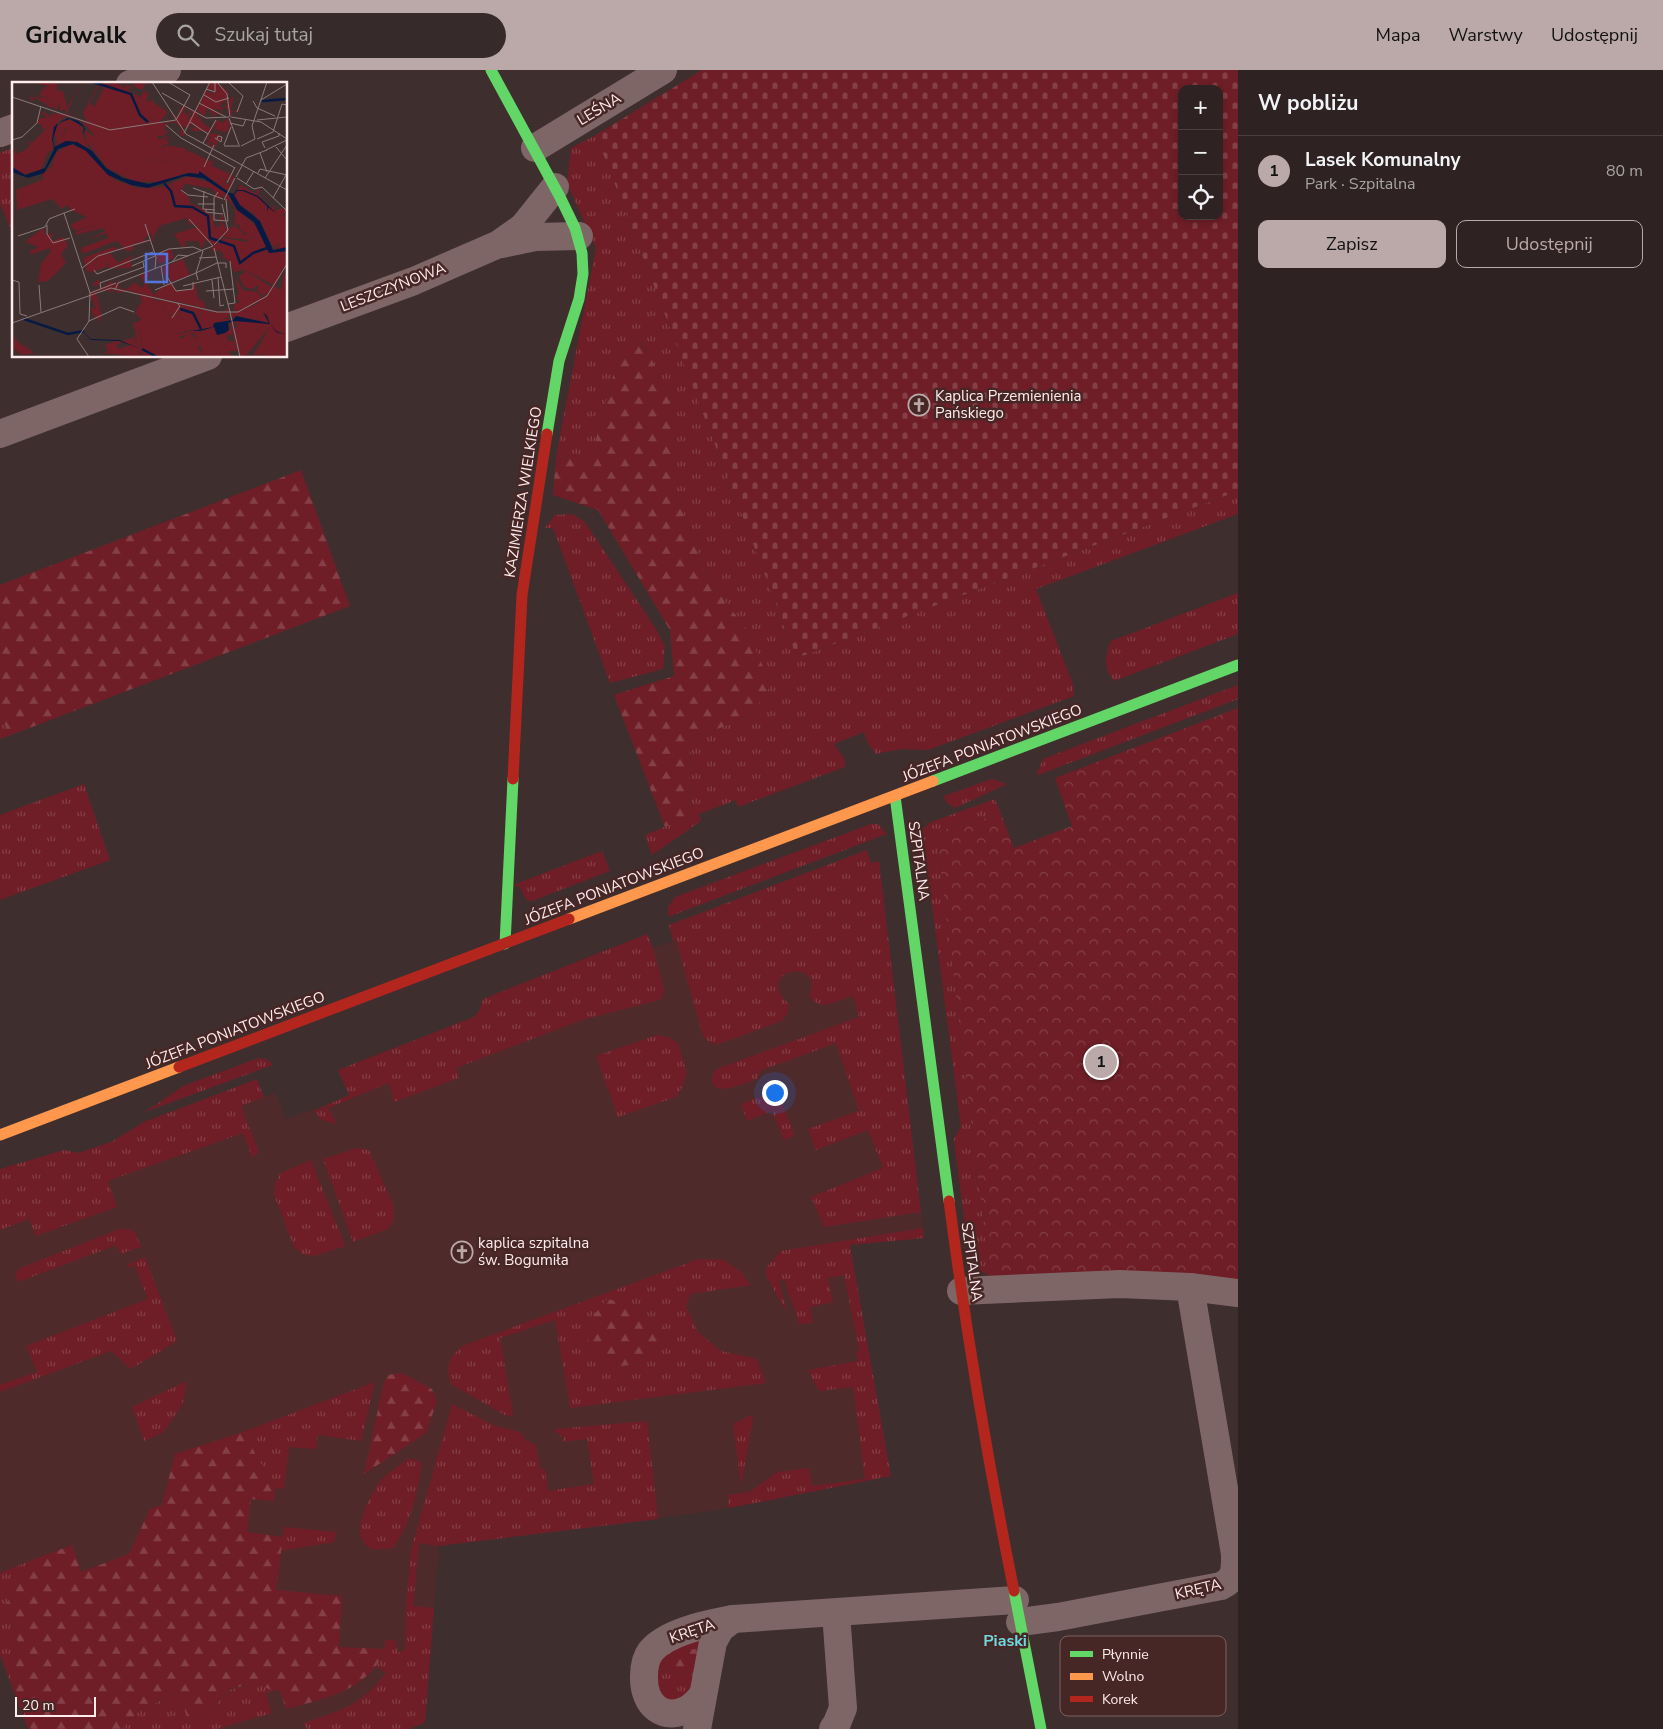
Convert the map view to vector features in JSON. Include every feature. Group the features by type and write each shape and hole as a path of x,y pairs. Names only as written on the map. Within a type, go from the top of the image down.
{"street":[{"path":"135,82 167,70"},
{"name":"KAZIMIERZA WIELKIEGO","path":"491,70 555,187 579,236 583,262 580,292 559,361 522,595 505,944"},
{"name":"LEŚNA","path":"534,148 663,70"},
{"path":"0,133 12,129"},
{"name":"LESZCZYNOWA","path":"288,327 414,281 498,244 523,227 555,187"},
{"name":"LESZCZYNOWA","path":"498,244 534,238 579,236"},
{"path":"0,434 203,358"},
{"name":"JÓZEFA PONIATOWSKIEGO","path":"0,1135 1238,665"},
{"name":"SZPITALNA","path":"895,796 960,1292 996,1501 1041,1729"},
{"path":"960,1292 1120,1284 1190,1287 1238,1293"},
{"name":"KRĘTA","path":"702,1696 691,1707 677,1713 666,1713 656,1710 647,1698 644,1684 644,1664 651,1651 664,1640 706,1624 733,1619 836,1613 1018,1611 1058,1617 1221,1586 1232,1579 1235,1554 1190,1287"},
{"path":"833,1729 843,1708 836,1613"},
{"name":"KRĘTA","path":"697,1729 712,1642 720,1629 733,1619"}],"shaded area":[{"path":"879,861 924,1238 850,1245 889,1476 758,1503 691,1514 439,1546 425,1723 408,1729 31,1729 0,1648 0,1196 276,1092 286,1119 314,1109 349,1095 338,1070"}],"green space":[{"path":"702,70 1238,70 1238,491 797,658 596,135"},
{"path":"596,135 797,658 1238,491 1238,514 1036,589 1073,684 1074,696 928,750 902,749 876,754 868,744 864,732 834,744 845,760 845,767 738,807 736,800 699,814 701,821 652,855 645,835 689,817 691,740 751,715 747,630 709,580 675,492 675,412 651,358 640,342 620,350 591,459 556,457 596,248 567,183 571,148"},
{"path":"12,148 12,232 0,203 0,153"},
{"path":"639,342 651,358 675,412 675,492 709,580 747,630 771,685 751,715 691,740 689,817 665,827 614,695 674,676 670,630 598,510 553,495 556,457 591,458 620,350"},
{"path":"301,470 350,606 11,735 0,717 0,585"},
{"path":"572,514 585,522 656,629 665,646 663,669 610,683 553,528 545,528 555,515"},
{"path":"1238,593 1238,634 1114,681 1110,676 1106,661 1111,641"},
{"path":"1238,685 1238,699 1038,775 1037,773 1043,759"},
{"path":"1238,708 1238,1285 1180,1278 990,1276 936,832 1001,814 1014,848 1072,826 1055,778"},
{"path":"0,717 11,735 0,739"},
{"path":"992,779 1007,784 955,808 946,802 944,796"},
{"path":"84,784 110,860 0,900 0,815"},
{"path":"995,799 1001,814 936,832 990,1276 970,1264 954,1139 961,1126 926,860 916,850 915,835 931,822"},
{"path":"871,824 878,824 887,834 668,917 668,907 675,897"},
{"path":"867,850 871,863 879,861 921,1212 824,1227 811,1197 883,1168 868,1130 816,1150 808,1129 859,1111 836,1043 760,1071 757,1079 734,1087 721,1089 716,1087 712,1082 712,1078 717,1069 859,1017 853,996 830,1004 819,1004 809,996 812,983 808,975 800,972 791,972 783,976 778,982 779,992 789,1004 788,1012 782,1021 716,1044 705,1038 702,1033 676,940 673,941 669,925"},
{"path":"602,851 610,871 532,901 528,901 520,887 513,885"},
{"path":"647,934 653,948 663,986 664,991 661,999 582,1020 456,1068 459,1078 394,1102 389,1083 328,1108 337,1124 322,1120 315,1111 349,1095 338,1070 474,1017 480,1009 483,999"},
{"path":"657,1035 669,1037 678,1043 687,1073 682,1087 676,1097 618,1117 596,1056"},
{"path":"259,1058 268,1060 273,1065 145,1112 183,1086"},
{"path":"257,1079 264,1097 241,1106 259,1153 252,1157 243,1133 108,1181 117,1207 36,1236 29,1219 0,1230 0,1169 64,1150 79,1153 111,1142 144,1122"},
{"path":"771,1095 780,1098 795,1136 784,1140 772,1111 747,1121 741,1104 762,1096"},
{"path":"357,1148 369,1150 394,1207 394,1220 388,1229 353,1242 323,1159"},
{"path":"311,1160 345,1246 314,1256 303,1254 294,1247 274,1195 275,1183 281,1173"},
{"path":"923,1228 924,1238 850,1245 891,1476 729,1508 728,1495 749,1492 778,1472 809,1468 812,1486 865,1479 853,1387 819,1391 808,1370 858,1361 856,1351 859,1350 844,1275 828,1278 833,1302 810,1307 813,1323 799,1324 784,1279 779,1281 787,1312 767,1278 766,1268 781,1251"},
{"path":"120,1229 129,1229 135,1232 141,1247 120,1254 117,1245 18,1282 15,1275 18,1269"},
{"path":"145,1257 177,1341 131,1369 111,1351 0,1392 0,1385 37,1372 26,1346 148,1299 135,1266 128,1268 127,1265"},
{"path":"699,1259 724,1260 740,1271 751,1285 691,1294 686,1306 698,1332 721,1351 757,1359 766,1383 570,1408 555,1320 500,1338 513,1414 508,1417 451,1384 448,1372 449,1363 462,1346","holes":["636,1305 667,1330 657,1346 634,1365 615,1366"]},
{"path":"607,1299 636,1305 667,1330 657,1346 634,1365 615,1366 586,1338 593,1316"},
{"path":"402,1373 432,1389 437,1401 426,1433 364,1474 384,1382 388,1375"},
{"path":"187,1381 183,1403 163,1433 144,1441 132,1407"},
{"path":"375,1382 361,1441 318,1435 316,1449 289,1447 284,1489 275,1488 243,1432"},
{"path":"452,1404 495,1426 521,1432 525,1440 536,1445 540,1469 545,1469 548,1491 594,1484 587,1439 564,1442 563,1436 560,1437 555,1429 647,1421 658,1519 439,1546 419,1543 413,1606 434,1608 425,1723 408,1729 307,1729 304,1723 350,1705 377,1684 386,1673 376,1666 383,1654 385,1640 395,1640 398,1653 405,1650 406,1607 411,1550"},
{"path":"751,1415 753,1419 741,1485 733,1424"},
{"path":"243,1432 275,1488 274,1501 251,1499 247,1532 283,1537 276,1590 342,1596 339,1647 385,1649 378,1663 369,1674 344,1691 286,1709 280,1690 273,1691 256,1683 230,1689 204,1717 189,1723 178,1691 138,1712 122,1729 31,1729 10,1674 18,1642 4,1607 35,1559 72,1545 81,1572 129,1554 150,1509 162,1505 175,1454"},
{"path":"410,1458 422,1463 409,1517 393,1548 374,1550 365,1544 361,1536 360,1528 364,1510 382,1479"},
{"path":"284,1527 337,1532 334,1542 281,1551"},
{"path":"35,1559 4,1607 18,1642 10,1674 31,1729 28,1729 0,1655 0,1573"},
{"path":"713,1628 705,1650 665,1647"},
{"path":"665,1647 705,1650 699,1676 650,1668"},
{"path":"650,1668 699,1676 697,1685 678,1704 658,1701"},
{"path":"256,1683 273,1691 266,1693 272,1713 217,1729 122,1729 138,1712 179,1691 189,1723 204,1717 230,1690"}],"traffic: fast":[{"path":"491,70 560,197 575,228 582,253 583,274 579,299 559,361 547,434"},
{"path":"933,781 1238,665"},
{"path":"505,944 513,779"},
{"path":"895,796 949,1201"},
{"path":"1014,1591 1041,1729"}],"traffic: slow":[{"path":"569,919 933,781"},
{"path":"0,1135 179,1067"}],"traffic: jam":[{"path":"513,779 522,595 547,434"},
{"path":"179,1067 569,919"},
{"path":"949,1201 978,1397 1014,1591"}],"place":[{"name":"Kaplica Przemienienia Pańskiego","path":"919,405"},
{"name":"Lasek Komunalny","path":"1101,1062"},
{"name":"kaplica szpitalna św. Bogumiła","path":"462,1252"}],"district":[{"name":"Piaski","path":"1005,1640"}]}
